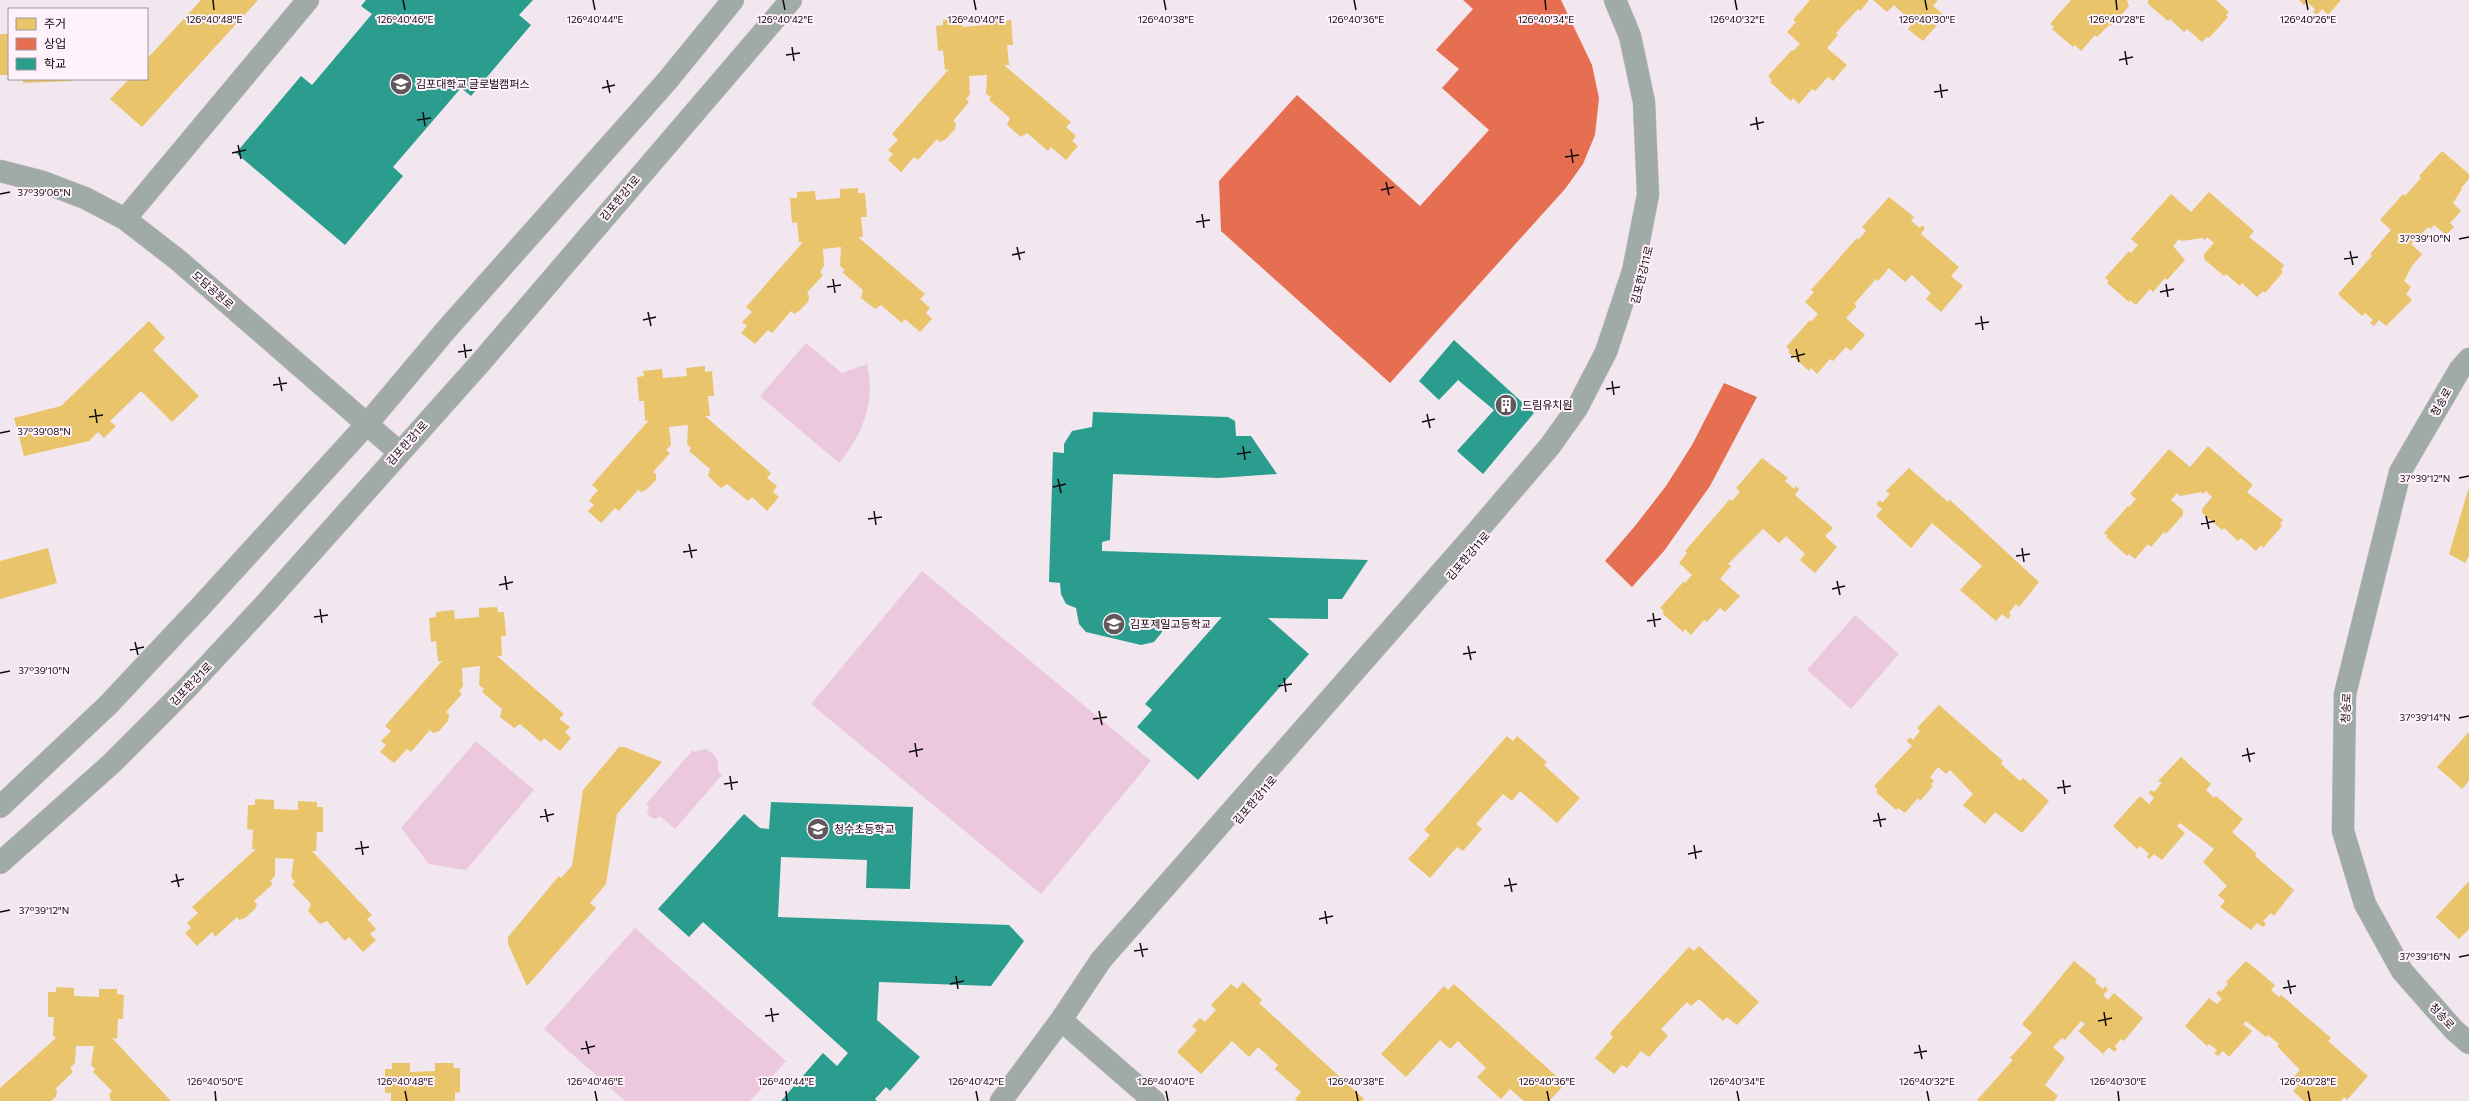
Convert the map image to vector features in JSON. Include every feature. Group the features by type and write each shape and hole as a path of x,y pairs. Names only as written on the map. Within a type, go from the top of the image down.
{"street":[{"path":"125,219 308,0"},
{"path":"0,806 108,705 367,424 446,330 667,81 734,0"},
{"name":"김포한강1로","path":"0,863 111,764 188,687 267,602 399,452 481,362 791,0"},
{"name":"김포한강11로","path":"1001,1101 1061,1020 1101,960 1474,535 1550,446 1577,408 1606,352 1633,271 1648,196 1644,102 1630,36 1615,0"},
{"name":"김포한강11로","path":"1061,1020 1103,977 1152,918 1551,462 1587,414 1618,356 1643,277 1659,200 1656,102 1642,31 1628,0"},
{"name":"모담공원로","path":"0,171 43,182 85,198 125,219 178,260 399,452"},
{"name":"청송로","path":"2469,359 2460,369 2400,472 2345,694 2343,831 2365,904 2402,971 2454,1030 2469,1043"},
{"path":"1061,1020 1154,1101"}],"shaded area":[{"path":"806,343 842,373 867,364 870,391 865,416 861,429 855,440 839,463 760,396"},
{"path":"922,571 1151,761 1041,894 811,704"},
{"path":"1855,615 1899,654 1851,709 1807,670"},
{"path":"476,741 534,790 466,870 429,864 401,828"},
{"path":"705,749 716,757 718,771 722,775 675,829 660,816 655,819 650,817 647,812 649,806 646,804 693,750 695,752"},
{"path":"635,928 786,1061 750,1101 625,1101 544,1029"}],"building: 주거":[{"path":"201,0 258,0 142,127 110,99 128,80 148,80 148,58"},
{"path":"1810,0 1869,0 1860,11 1858,9 1836,33 1838,35 1827,48 1847,65 1833,81 1828,77 1815,91 1812,89 1799,104 1793,98 1791,101 1770,82 1772,80 1768,76 1792,50 1793,51 1800,44 1787,32 1796,22 1793,20"},
{"path":"1873,0 1938,0 1933,6 1945,16 1923,41 1908,29 1913,23 1894,5 1887,12"},
{"path":"2071,0 2127,0 2129,6 2112,26 2110,24 2097,37 2095,35 2081,51 2075,45 2073,47 2052,29 2054,27 2050,24"},
{"path":"2148,0 2216,0 2229,12 2226,15 2228,17 2209,38 2207,37 2202,42 2187,29 2184,32 2170,19 2168,21 2148,4"},
{"path":"2299,0 2341,0 2328,15 2322,9 2317,15 2313,12 2315,9 2307,2 2304,5"},
{"path":"1004,15 1004,21 1011,20 1013,45 1007,45 1009,65 1004,65 1071,122 1066,127 1076,136 1072,141 1078,146 1066,160 1051,147 1048,151 1027,133 1021,137 1007,125 1010,118 989,100 991,97 986,94 987,75 969,76 970,94 966,99 969,102 953,121 956,123 955,129 946,139 940,142 937,139 918,160 914,157 901,172 888,160 893,154 888,150 898,140 892,134 949,69 945,70 943,50 938,51 936,26 943,25 943,20 961,18 962,27 986,25 986,17"},
{"path":"0,34 8,34 8,75 0,75"},
{"path":"23,80 73,80 73,81 23,83"},
{"path":"2442,151 2469,174 2469,179 2461,188 2462,189 2453,203 2461,211 2450,223 2454,227 2446,235 2434,225 2431,229 2428,227 2411,244 2422,254 2412,266 2404,281 2411,287 2406,294 2412,300 2386,326 2379,320 2374,326 2370,323 2373,320 2365,313 2362,316 2338,294 2372,256 2370,254 2391,230 2380,220 2403,194 2405,196 2421,178 2419,176"},
{"path":"858,188 858,193 865,193 867,217 861,217 863,237 858,237 925,294 920,299 930,308 926,313 932,319 920,332 905,319 902,323 881,305 875,309 861,298 863,290 842,272 845,270 840,266 841,247 823,249 824,266 820,272 823,275 807,293 809,296 808,302 794,314 791,311 772,333 768,330 755,344 741,333 747,326 742,322 752,312 746,307 803,242 799,242 797,222 792,223 790,198 797,198 797,192 815,191 816,200 840,198 840,189"},
{"path":"2209,192 2254,231 2249,237 2284,265 2281,270 2283,272 2265,293 2263,291 2257,297 2242,283 2240,286 2226,274 2224,276 2204,259 2204,254 2214,243 2207,237 2205,240 2202,238 2182,241 2179,239 2173,246 2185,260 2167,280 2165,278 2153,292 2150,289 2136,305 2130,300 2129,302 2107,283 2109,281 2105,278 2129,251 2131,253 2138,245 2131,239 2171,194 2191,212"},
{"path":"1889,197 1914,217 1911,221 1920,228 1922,225 1925,228 1921,234 1959,267 1951,276 1963,286 1941,312 1926,299 1931,293 1912,275 1905,282 1889,268 1878,281 1876,279 1854,304 1857,306 1846,318 1865,335 1851,351 1846,347 1833,361 1830,359 1817,374 1811,368 1809,371 1788,352 1790,350 1786,347 1810,320 1811,322 1818,314 1805,302 1814,292 1811,290 1857,238 1858,240 1866,231 1862,227"},
{"path":"149,321 165,338 153,350 199,396 172,422 141,391 110,421 116,426 104,438 98,432 89,441 24,456 14,418 61,406"},
{"path":"705,366 705,372 712,371 714,396 708,396 710,416 705,416 771,473 767,478 777,486 773,492 779,497 767,511 752,497 748,501 727,484 721,488 708,476 710,469 689,451 691,448 687,444 688,425 669,427 671,445 666,450 670,453 653,472 656,474 656,480 646,490 641,492 638,490 619,511 615,508 601,523 588,511 594,505 589,501 598,490 592,485 649,420 645,421 644,401 639,401 637,377 644,376 643,371 662,369 663,378 687,376 686,368"},
{"path":"2208,446 2253,485 2247,492 2283,520 2280,524 2282,526 2263,548 2261,545 2256,551 2241,538 2238,541 2224,528 2222,530 2202,513 2202,509 2212,497 2206,491 2203,494 2201,492 2180,496 2177,493 2171,500 2183,510 2183,515 2166,534 2164,532 2151,547 2148,544 2135,559 2129,554 2127,556 2106,537 2108,536 2104,533 2136,499 2130,494 2169,449 2190,467"},
{"path":"1762,458 1788,478 1785,481 1794,489 1796,486 1799,489 1795,495 1833,528 1825,536 1837,547 1815,573 1800,560 1805,554 1786,536 1779,543 1763,529 1728,564 1731,566 1720,579 1740,596 1725,612 1720,608 1707,622 1704,620 1691,635 1685,629 1683,632 1662,613 1664,611 1660,608 1684,581 1685,583 1692,575 1679,563 1687,553 1685,551 1730,499 1732,501 1740,492 1736,488"},
{"path":"1909,468 1948,502 1950,500 2039,582 2019,607 2016,604 2009,613 2011,615 2008,619 2002,614 1996,621 1960,590 1982,566 1932,523 1911,548 1876,516 1882,509 1876,504 1880,500 1882,503 1890,494 1886,491"},
{"path":"2469,487 2469,556 2465,563 2449,554"},
{"path":"48,548 57,583 0,599 0,561"},
{"path":"497,607 498,612 504,612 506,636 501,636 502,656 497,656 564,714 559,719 570,727 565,732 571,738 560,751 544,738 541,742 520,724 514,728 500,717 502,709 482,692 484,689 479,685 480,666 462,668 463,686 459,691 462,694 446,712 449,715 448,721 439,731 433,733 430,730 411,752 407,749 394,763 380,752 386,745 381,741 391,731 385,726 442,661 438,661 436,641 431,642 429,618 436,617 436,612 454,610 455,619 479,617 479,608"},
{"path":"1939,705 2003,761 2001,764 2020,781 2023,778 2049,801 2022,833 1995,812 1985,824 1963,805 1973,794 1950,770 1946,774 1938,767 1930,777 1934,781 1931,784 1933,786 1920,801 1918,798 1905,813 1898,808 1896,810 1876,792 1878,790 1874,786 1912,746 1907,741 1910,737 1913,740 1920,731 1917,728"},
{"path":"2469,732 2469,781 2462,789 2437,767"},
{"path":"1507,736 1513,741 1517,736 1547,762 1544,765 1580,798 1557,823 1520,791 1512,801 1503,794 1476,824 1482,829 1463,851 1457,847 1430,878 1408,859 1430,835 1424,830"},
{"path":"619,747 624,747 662,762 617,814 606,884 590,903 596,908 527,986 508,944 508,937 559,876 561,878 572,866 583,790"},
{"path":"2181,757 2211,784 2206,790 2214,798 2216,796 2243,819 2232,832 2257,854 2255,856 2294,890 2274,916 2271,913 2263,921 2266,924 2263,927 2257,923 2251,930 2220,907 2225,901 2218,895 2227,886 2203,862 2214,849 2180,823 2177,826 2185,833 2162,860 2154,854 2149,859 2147,857 2149,854 2140,846 2137,849 2113,826 2140,796 2149,804 2154,798 2149,793 2151,790 2154,792 2162,783 2158,781"},
{"path":"255,799 274,800 274,809 298,810 298,801 317,802 317,807 323,807 323,832 317,832 316,851 312,851 372,915 367,919 376,929 370,934 376,940 363,952 349,937 345,941 327,921 320,924 308,911 311,904 292,884 295,882 291,877 294,859 275,858 275,876 270,881 273,884 254,901 257,904 255,909 245,918 239,920 237,917 215,937 212,932 197,946 185,933 191,928 187,923 198,913 192,907 256,849 252,849 253,830 247,829 248,805 255,805"},
{"path":"2469,881 2469,929 2459,939 2436,917"},
{"path":"1699,946 1759,1002 1737,1025 1727,1017 1723,1021 1699,999 1691,1006 1687,1002 1661,1029 1668,1036 1649,1057 1641,1051 1627,1068 1622,1065 1614,1074 1595,1058 1613,1037 1610,1033 1689,947 1694,951"},
{"path":"2074,961 2097,980 2095,982 2103,989 2105,986 2108,990 2103,995 2108,1000 2114,993 2143,1018 2124,1041 2121,1039 2115,1046 2117,1049 2114,1052 2109,1047 2103,1054 2078,1031 2085,1024 2081,1021 2065,1040 2062,1038 2053,1047 2065,1058 2045,1085 2058,1096 2054,1101 1977,1100 2013,1060 2010,1058 2032,1033 2022,1024"},
{"path":"2246,961 2275,985 2271,990 2279,997 2281,995 2331,1038 2328,1041 2368,1076 2347,1100 2344,1097 2341,1101 2304,1101 2293,1091 2298,1086 2291,1080 2300,1070 2277,1046 2279,1044 2268,1035 2266,1037 2246,1021 2243,1024 2252,1031 2229,1057 2223,1051 2218,1056 2214,1053 2217,1050 2209,1044 2207,1046 2185,1026 2209,998 2217,1004 2222,999 2216,993 2219,990 2221,992 2228,984 2226,982"},
{"path":"1243,982 1262,1000 1259,1003 1364,1099 1362,1101 1297,1101 1295,1099 1301,1092 1275,1069 1278,1065 1258,1047 1249,1057 1232,1041 1201,1074 1177,1052 1197,1030 1192,1026 1200,1018 1205,1022 1216,1010 1211,1005 1231,984 1237,989"},
{"path":"1454,984 1565,1084 1549,1101 1524,1101 1510,1089 1501,1099 1477,1077 1486,1068 1458,1041 1450,1049 1440,1040 1406,1077 1381,1054 1444,986 1448,990"},
{"path":"56,987 74,988 74,996 99,997 99,989 117,989 117,994 124,995 123,1019 118,1019 117,1039 112,1038 171,1101 111,1101 109,1094 112,1091 93,1072 95,1069 91,1065 94,1046 76,1046 75,1063 70,1068 73,1072 55,1089 57,1091 56,1097 51,1101 0,1101 0,1088 57,1037 53,1036 54,1017 48,1017 48,992 56,992"},
{"path":"392,1063 410,1063 410,1072 435,1071 435,1063 453,1063 454,1068 460,1068 460,1092 455,1093 455,1101 391,1101 391,1093 385,1093 385,1069 392,1069"}],"building: 상업":[{"path":"1463,0 1561,0 1592,65 1599,98 1595,135 1583,164 1565,189 1390,383 1221,231 1219,181 1297,95 1420,206 1489,130 1442,88 1459,69 1436,50 1473,9"},
{"path":"1724,383 1757,397 1710,486 1664,551 1632,587 1605,561 1666,486 1692,445"}],"building: 학교":[{"path":"366,0 533,0 519,15 531,25 471,96 461,88 393,167 403,176 345,245 236,153 301,76 312,85 372,14 361,6"},
{"name":"드림유치원","path":"1454,340 1534,413 1483,474 1457,451 1494,410 1458,380 1439,400 1419,381"},
{"path":"1093,412 1228,417 1235,421 1236,436 1251,436 1277,474 1219,478 1113,474 1110,540 1102,542 1102,551 1368,560 1342,599 1328,599 1328,619 1268,618 1309,654 1198,780 1137,727 1152,710 1145,704 1222,617 1166,617 1162,632 1154,642 1141,645 1086,632 1079,624 1076,608 1066,604 1061,594 1060,583 1049,582 1053,452 1064,453 1064,444 1072,431 1092,427"},
{"path":"771,802 913,807 910,889 866,888 867,860 781,857 778,917 1009,925 1024,941 991,986 879,982 877,1020 920,1057 890,1091 886,1087 875,1099 877,1101 781,1101 823,1053 837,1066 848,1053 703,922 689,937 658,909 744,814 760,828 769,829"}],"place":[{"name":"김포대학교 글로벌캠퍼스","path":"401,84"},
{"name":"드림유치원","path":"1506,405"},
{"name":"김포제일고등학교","path":"1114,624"},
{"name":"청수초등학교","path":"818,829"}]}
